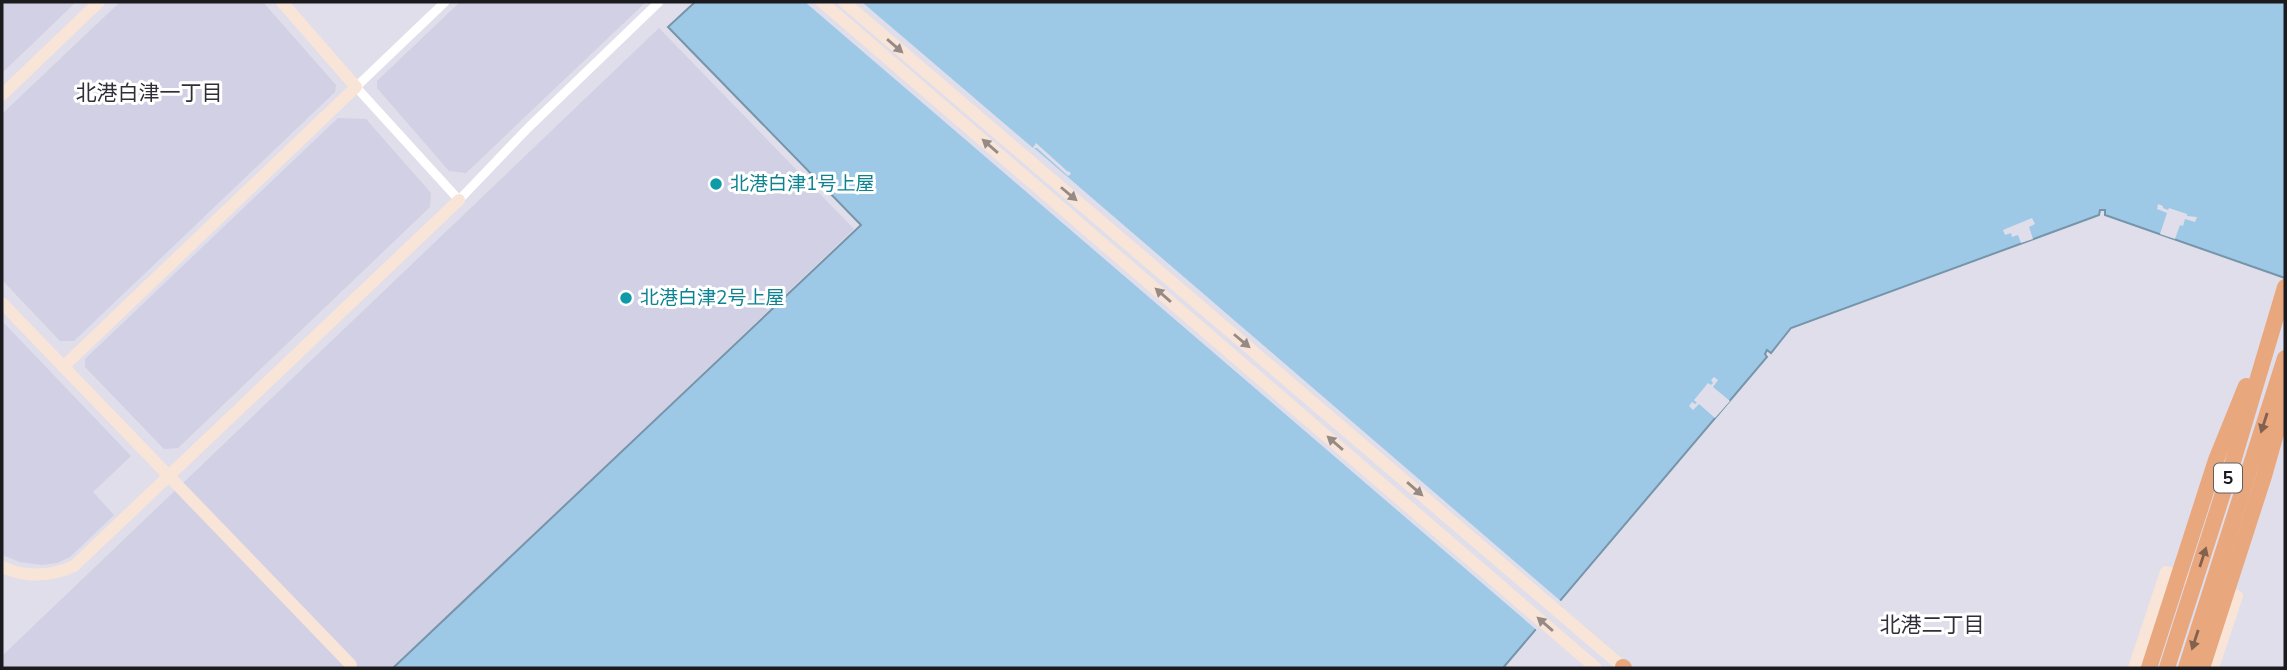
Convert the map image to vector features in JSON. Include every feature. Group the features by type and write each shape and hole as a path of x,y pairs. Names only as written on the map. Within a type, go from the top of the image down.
{"highway":[{"name":"5","path":"2167,668 2232,466 2285,287"},
{"name":"5","path":"2149,668 2216,460 2277,312"},
{"name":"5","path":"2186,668 2285,358"},
{"name":"5","path":"2202,668 2268,463 2285,393"}],"street":[{"path":"2,95 99,2"},
{"path":"282,2 459,200"},
{"path":"63,366 445,2"},
{"path":"2,567 12,572 36,576 56,574 74,566 459,200 528,128 659,2"},
{"path":"822,2 1596,668"},
{"path":"844,2 1624,668"},
{"path":"2,303 351,665"},
{"path":"2134,668 2166,572 2237,596 2213,668"}],"shaded area":[{"path":"2,2 76,2 2,73"},
{"path":"120,2 263,2 336,85 335,92 74,341 60,341 2,280 2,114"},
{"path":"460,2 646,2 466,173 449,171 377,88 377,81"},
{"path":"659,28 854,229 393,668 2,668 2,656"},
{"path":"338,118 366,119 431,193 430,207 178,448 164,449 85,367 85,359"},
{"path":"2,321 131,456 93,492 114,515 70,557 57,563 42,565 20,562 2,555"}],"water":[{"path":"695,2 2285,2 2285,278 2105,215 2105,210 2100,210 2099,215 1791,328 1771,353 1767,350 1767,357 1503,668 393,668 861,225 668,27"}],"pier":[{"path":"805,2 862,2 1033,148 1036,143 1070,172 1068,176 1034,148 1563,603 1539,632"},
{"path":"2158,204 2168,210 2169,208 2187,216 2197,217 2195,222 2185,219 2175,239 2160,234 2167,213 2157,209"},
{"path":"2032,218 2035,224 2029,227 2033,239 2021,243 2018,235 2005,235 2003,230"},
{"path":"1714,377 1718,380 1713,387 1730,401 1715,418 1699,404 1693,410 1689,406 1692,402 1697,403 1694,400 1708,383 1713,383 1711,380"}],"place":[{"name":"北港白津1号上屋","path":"716,184"},
{"name":"北港白津2号上屋","path":"626,298"}],"district":[{"name":"北港白津一丁目","path":"149,93"},
{"name":"北港二丁目","path":"1932,625"}]}
